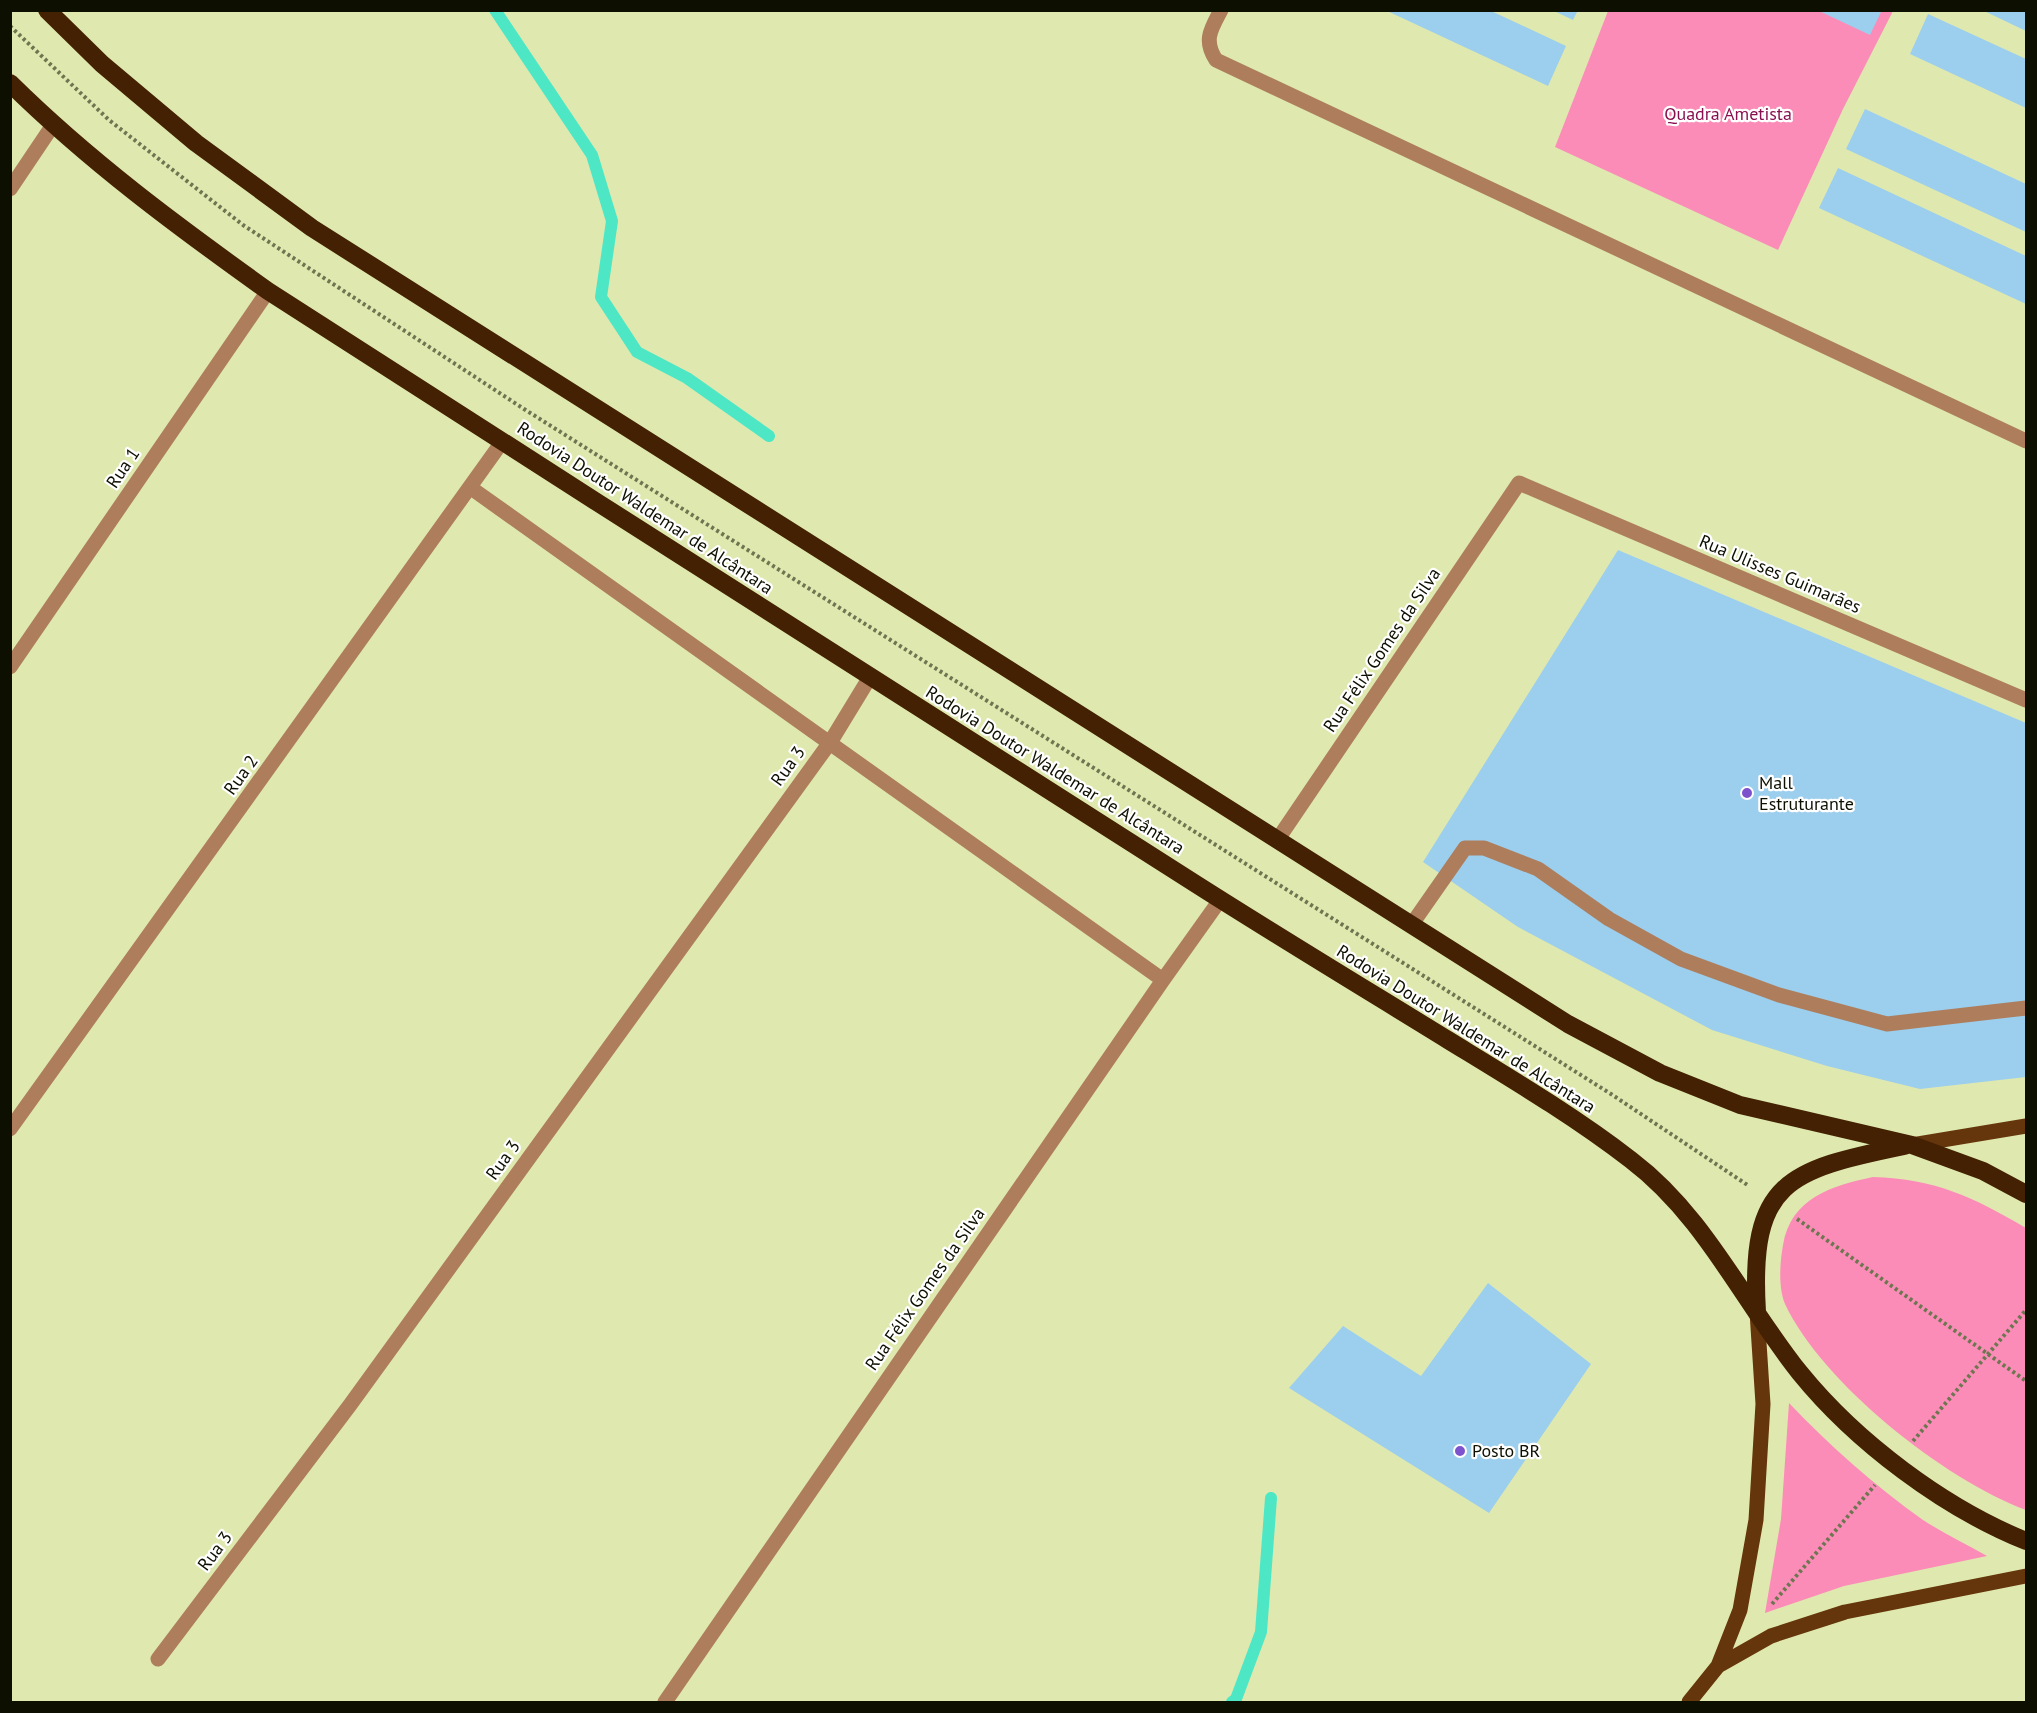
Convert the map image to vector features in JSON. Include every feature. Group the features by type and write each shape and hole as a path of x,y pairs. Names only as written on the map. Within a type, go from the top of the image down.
{"highway":[{"path":"47,10 102,64 196,143 312,228 1568,1024 1660,1073 1740,1105 1912,1144 1983,1171 2026,1194"},
{"name":"Rodovia Doutor Waldemar de Alcântara","path":"10,83 53,125 160,214 268,291 1220,900 1512,1080 1633,1161 1670,1194 1705,1236 1757,1312 1808,1381 1832,1408 1894,1463 1984,1521 2026,1540"},
{"path":"1757,1312 1756,1249 1762,1226 1773,1202 1787,1185 1809,1171 1838,1160 1912,1144"}],"main road":[{"path":"1912,1144 2026,1126"},
{"path":"1689,1702 1718,1666 1740,1610 1756,1520 1763,1404 1757,1312"},
{"path":"1718,1666 1771,1636 1845,1612 2026,1576"}],"street":[{"path":"1221,10 1208,36 1209,49 1216,60 2026,441"},
{"path":"10,189 53,125"},
{"name":"Rua 1","path":"10,667 268,291"},
{"name":"Rua 2","path":"10,1129 502,442"},
{"name":"Rua Félix Gomes da Silva","path":"1278,839 1519,483"},
{"name":"Rua Ulisses Guimarães","path":"1519,483 2026,700"},
{"path":"471,488 831,741 1162,980"},
{"name":"Rua 3","path":"158,1659 350,1405 831,741 870,677"},
{"path":"1412,924 1465,848 1484,848 1538,869 1609,919 1682,959 1779,995 1887,1024 2026,1008"},
{"name":"Rua Félix Gomes da Silva","path":"665,1702 1162,980 1220,900"}],"path":[{"name":"Rodovia Doutor Waldemar de Alcântara","path":"10,26 109,120 243,225 524,409 1611,1094 1773,1202 2026,1381"},
{"path":"1764,1613 2026,1310"}],"green space":[{"name":"Quadra Ametista","path":"1608,11 1893,11 1843,109 1778,250 1555,147"},
{"path":"1873,1177 1916,1181 1953,1192 1989,1207 2026,1228 2026,1510 1994,1496 1959,1476 1889,1425 1856,1396 1827,1365 1803,1334 1785,1304 1780,1282 1781,1259 1787,1229 1795,1216 1804,1205 1828,1190"},
{"path":"1789,1403 1853,1464 1905,1507 1931,1525 1987,1556 1844,1586 1765,1613 1781,1519"}],"building":[{"path":"1385,10 1489,10 1566,46 1548,86"},
{"path":"1552,10 1578,10 1573,20"},
{"path":"1817,10 1882,10 1870,35"},
{"path":"1982,10 2026,10 2026,31"},
{"path":"1928,14 2026,59 2026,108 1910,54"},
{"path":"1865,109 2026,184 2026,232 1846,149"},
{"path":"1838,168 2026,256 2026,304 1819,208"},
{"name":"Mall Estruturante","path":"1618,550 2026,723 2026,1077 1920,1089 1827,1066 1712,1030 1518,927 1423,862"},
{"name":"Posto BR","path":"1488,1283 1591,1364 1489,1513 1289,1388 1343,1326 1421,1376"}],"waterway":[{"path":"495,10 592,155 612,221 601,297 637,352 687,378 769,436"},
{"path":"1232,1702 1236,1699 1261,1632 1271,1498"}],"place":[{"name":"Mall Estruturante","path":"1747,793"},
{"name":"Posto BR","path":"1460,1451"}]}
